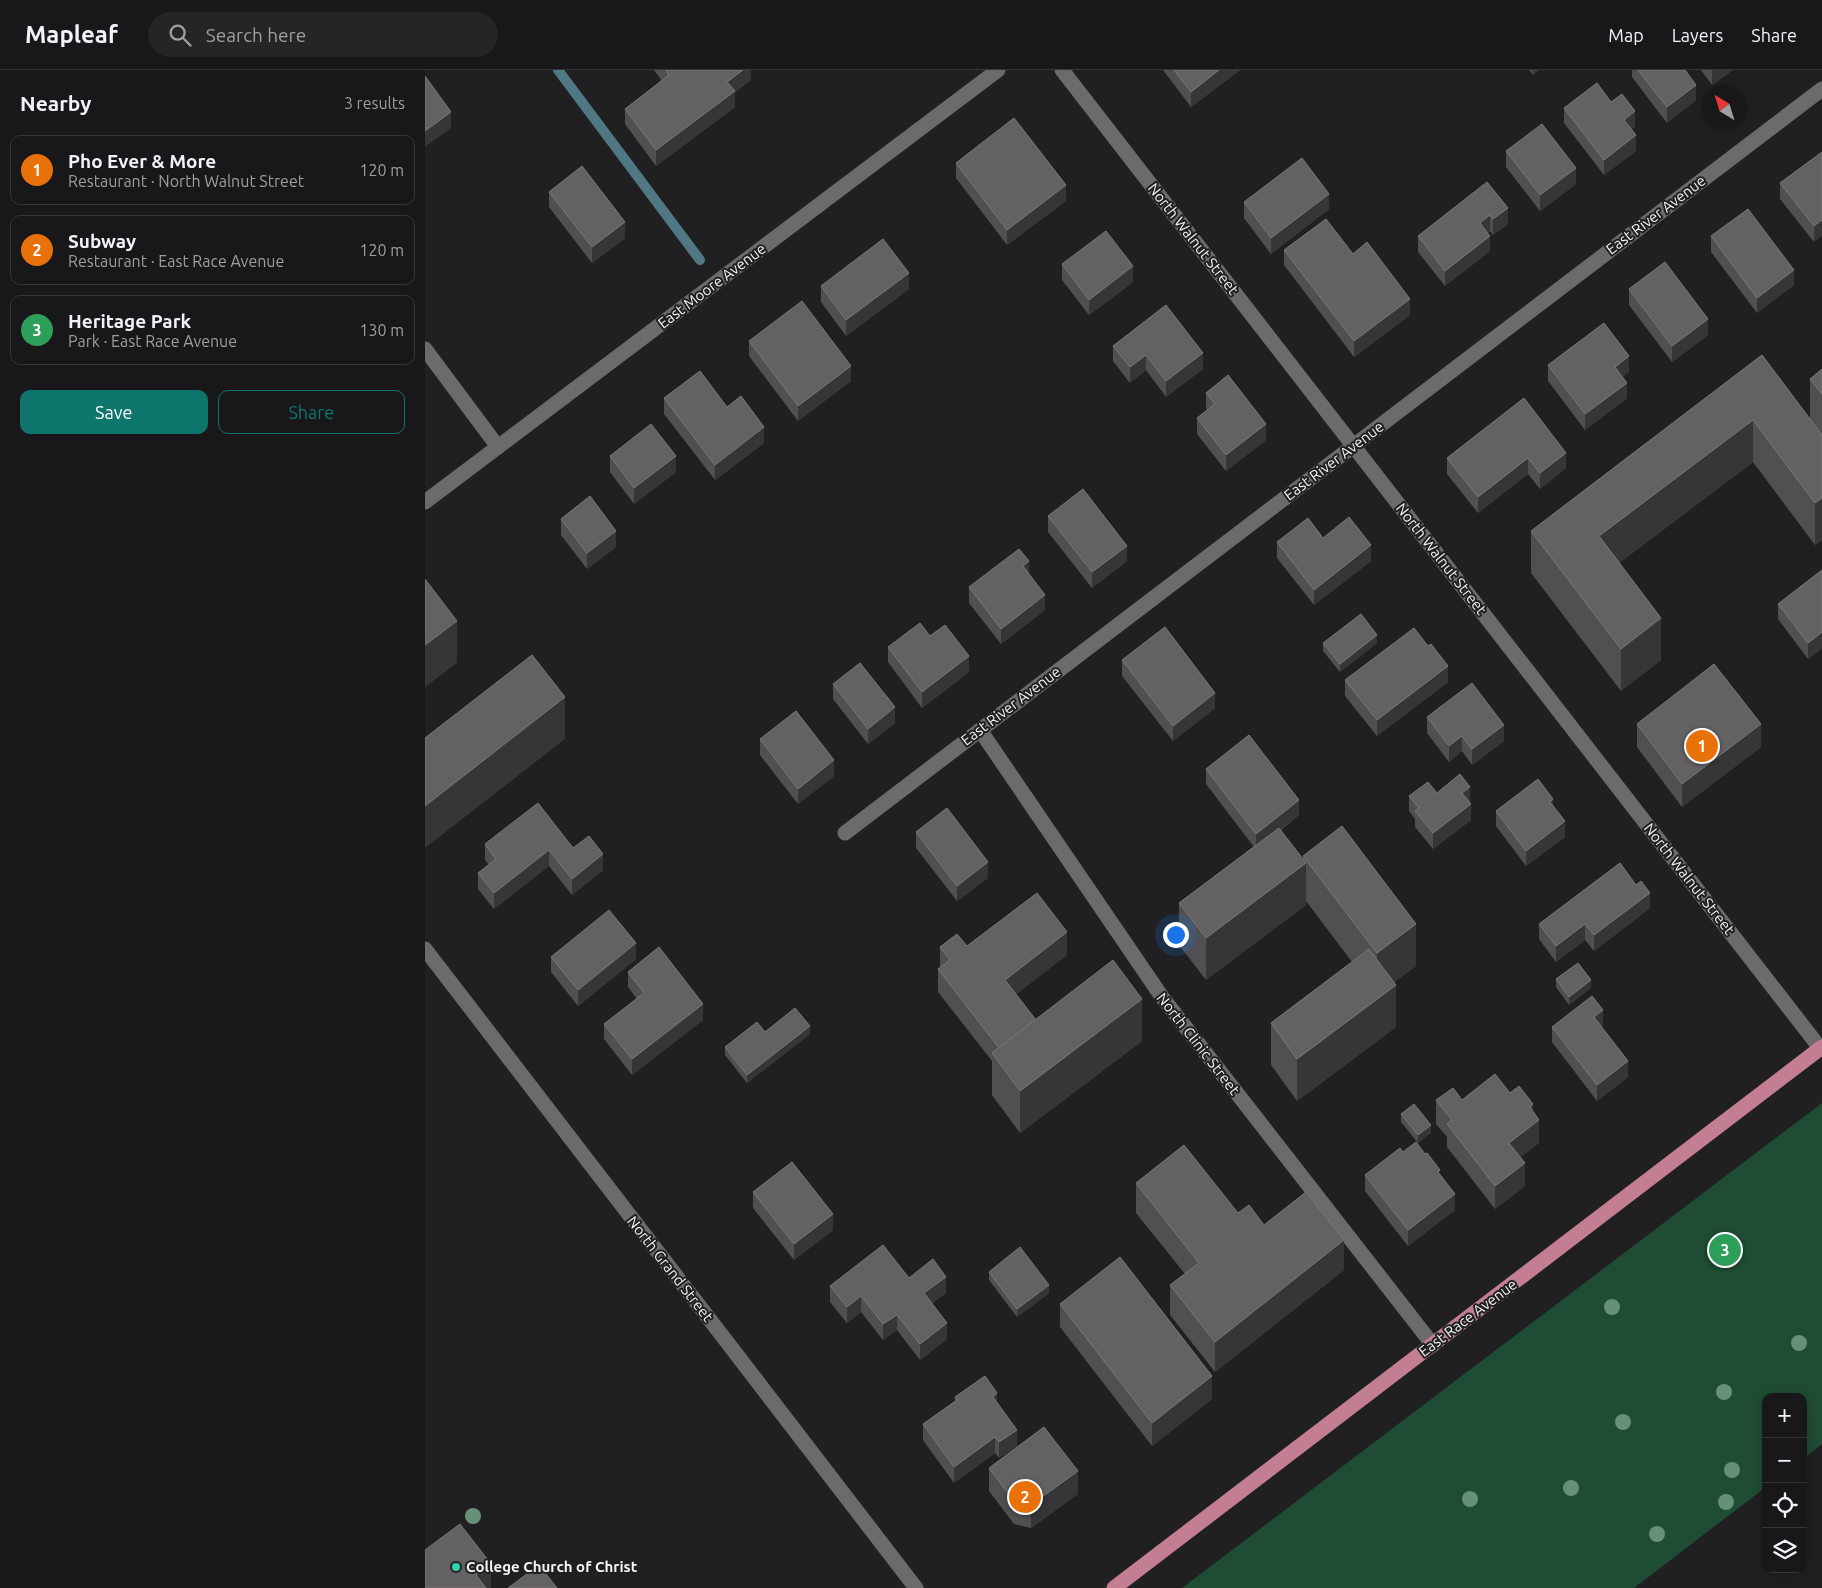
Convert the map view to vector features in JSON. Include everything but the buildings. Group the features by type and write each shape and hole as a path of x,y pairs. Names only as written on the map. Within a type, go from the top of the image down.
{"main road":[{"name":"East Race Avenue","path":"1114,1588 1821,1048"}],"street":[{"name":"East Moore Avenue","path":"425,502 999,70"},
{"name":"North Walnut Street","path":"1062,70 1821,1048"},
{"name":"East River Avenue","path":"845,833 1822,89"},
{"path":"425,349 498,446"},
{"name":"North Clinic Street","path":"980,730 1162,997 1433,1345"},
{"name":"North Grand Street","path":"425,948 916,1588"}],"green space":[{"path":"1822,1103 1822,1444 1807,1456 1807,1393 1762,1393 1762,1490 1634,1588 1182,1588"}],"waterway":[{"path":"558,70 700,260"}],"place":[{"name":"Pho Ever & More","path":"1702,746"},
{"name":"Heritage Park","path":"1725,1250"},
{"name":"Subway","path":"1025,1497"},
{"name":"College Church of Christ","path":"456,1567"}]}
